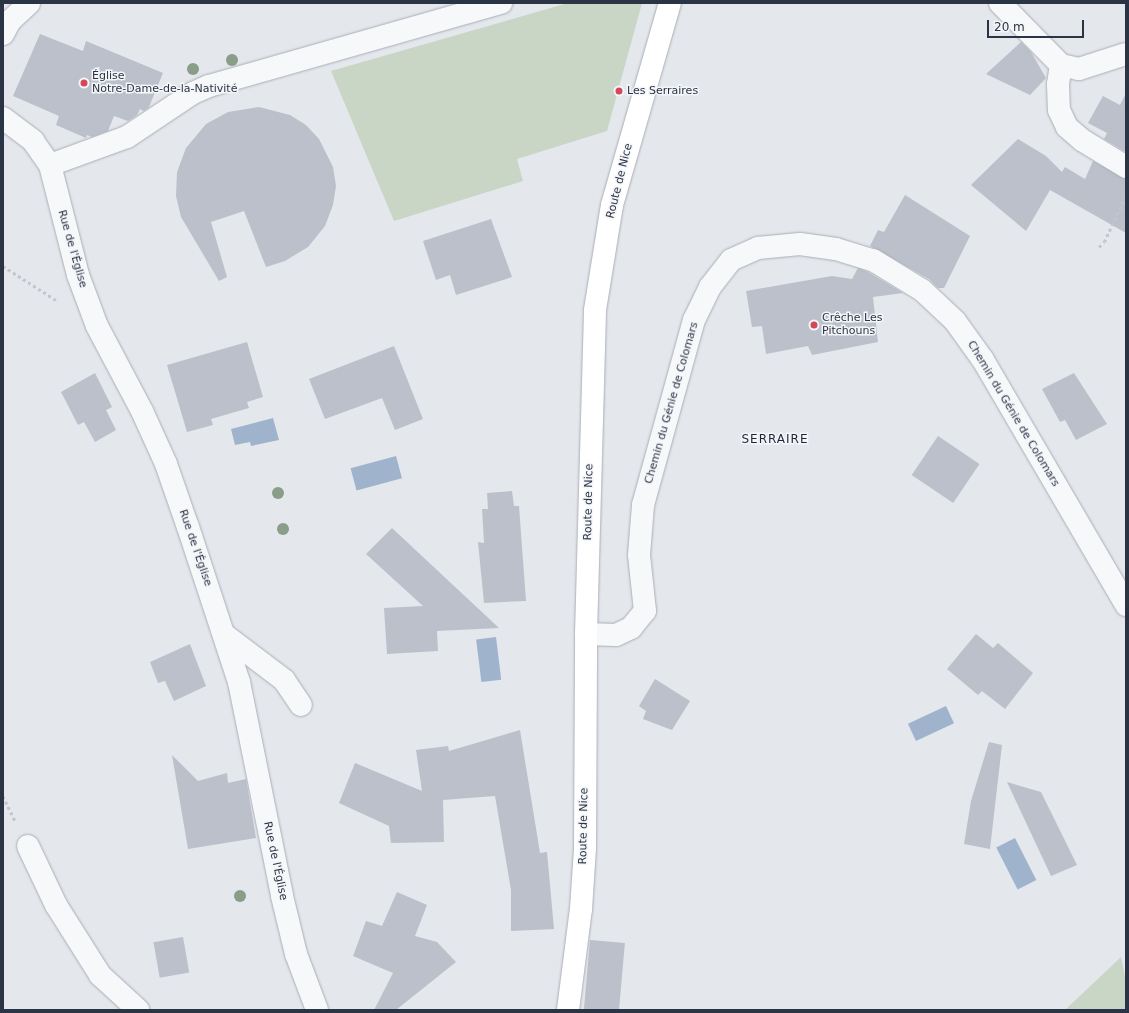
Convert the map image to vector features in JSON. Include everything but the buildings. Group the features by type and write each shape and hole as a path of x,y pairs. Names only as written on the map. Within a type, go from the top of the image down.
{"main road":[{"name":"Route de Nice","path":"568,1010 580,909 585,848 586,634 594,310 612,205 670,3"}],"street":[{"path":"3,33 10,21 29,3"},
{"path":"50,165 127,137 193,93 209,86 501,3"},
{"path":"1000,3 1061,65 1080,69 1126,54"},
{"path":"1061,65 1058,84 1059,110 1067,127 1082,140 1126,167"},
{"name":"Rue de l'Église","path":"3,118 33,141 50,165 78,275 97,326 142,411 166,464 226,636 239,682 287,918 296,954 317,1010"},
{"name":"Chemin du Génie de Colomars","path":"586,634 616,635 631,628 645,611 639,555 643,505 694,320 710,286 731,260 758,248 800,244 836,249 873,260 922,290 955,321 983,360 1126,605"},
{"path":"226,636 284,680 301,705"},
{"path":"28,846 56,905 100,975 138,1010"}],"path":[{"path":"1099,248 1104,242 1126,194"},
{"path":"3,266 59,302"}],"green space":[{"path":"568,3 642,3 607,131 517,159 523,181 394,221 331,71"},
{"path":"1121,957 1126,981 1126,1010 1065,1010"}],"water":[{"path":"273,418 279,440 251,446 250,442 235,445 231,429"},
{"path":"396,456 402,478 357,490 351,468"},
{"path":"496,637 501,680 481,682 476,639"},
{"path":"946,706 954,723 916,741 908,724"},
{"path":"1015,838 1036,880 1018,889 996,848"}],"place":[{"name":"Église Notre-Dame-de-la-Nativité","path":"84,83"},
{"name":"Les Serraires","path":"619,91"},
{"name":"Crêche Les Pitchouns","path":"814,325"}],"district":[{"name":"SERRAIRE","path":"775,440"}]}
